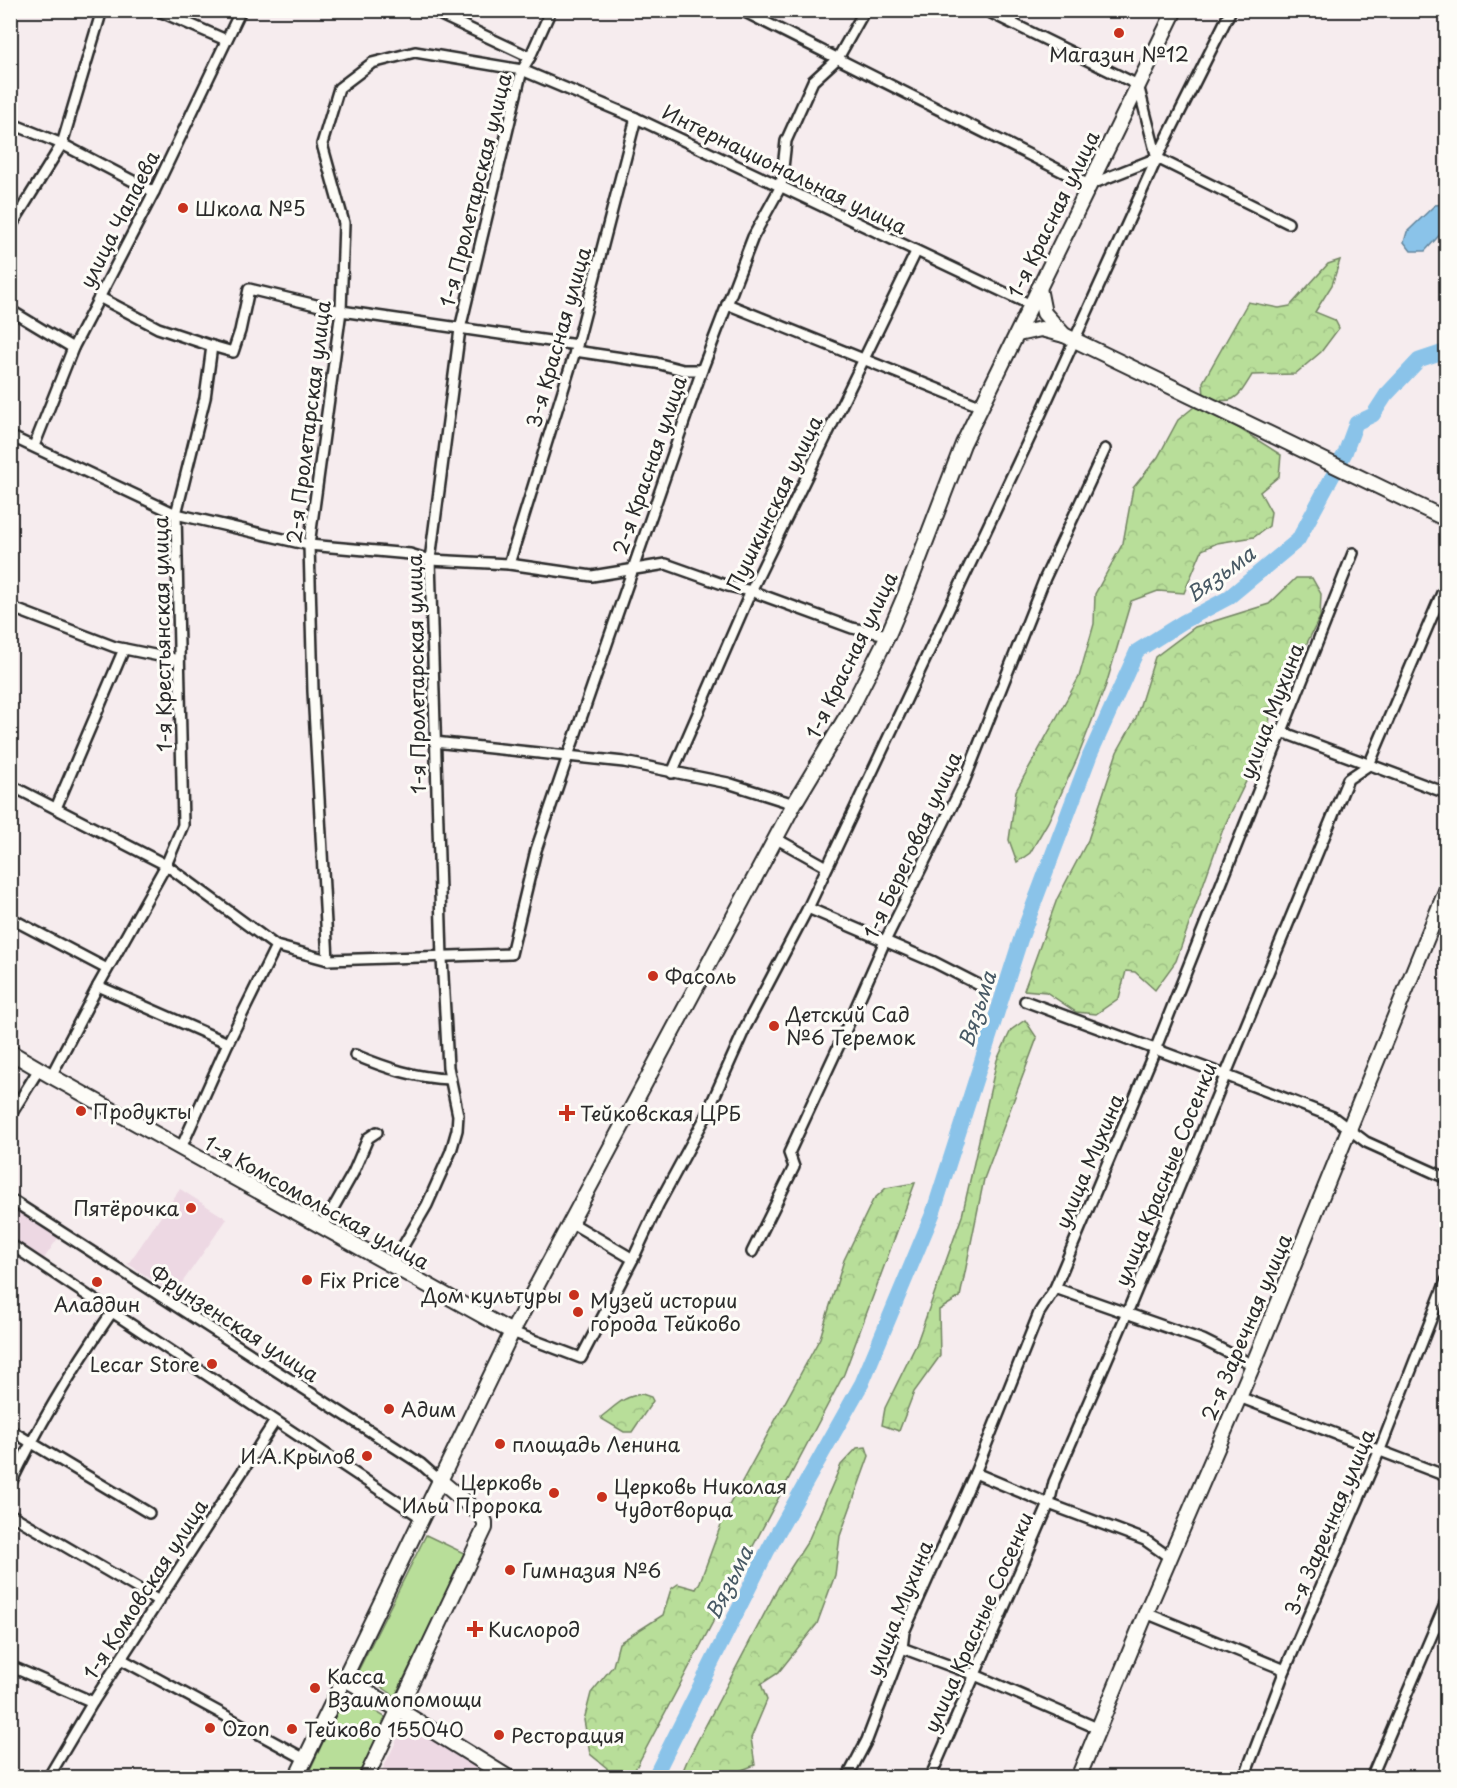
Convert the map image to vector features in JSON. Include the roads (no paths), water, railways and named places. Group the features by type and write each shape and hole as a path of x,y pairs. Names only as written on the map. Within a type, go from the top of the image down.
{"main road":[{"name":"1-я Красная улица","path":"296,1778 512,1332 775,838 848,714 888,635 963,444 1175,10"},
{"path":"1039,288 1044,313 1069,337"},
{"path":"1018,334 1041,329 1069,337 1446,519"},
{"name":"2-я Заречная улица","path":"1078,1778 1169,1557 1253,1365 1446,891"},
{"name":"1-я Комсомольская улица","path":"10,1052 512,1332"},
{"path":"366,1778 485,1528 481,1515 439,1480"},
{"path":"343,1678 509,1778"}],"street":[{"path":"10,228 62,144 102,10"},
{"path":"157,10 226,40"},
{"name":"улица Чапаева","path":"34,446 73,348 154,192 241,10"},
{"path":"430,10 530,57"},
{"name":"1-я Пролетарская улица","path":"392,1265 427,1205 451,1151 457,1130 458,1115 448,1066 442,958 430,560 460,329 522,70 551,10"},
{"path":"741,10 1089,185 1157,158 1288,223"},
{"name":"2-я Красная улица","path":"442,958 511,954 536,850 632,568 702,370 753,237 781,186 786,141 813,81 838,58 865,10"},
{"path":"986,10 1138,85 1157,158"},
{"path":"1011,22 1017,10"},
{"path":"512,1332 581,1358 633,1259 658,1205 704,1120 746,1026 808,908 1034,429 1069,337 1232,10"},
{"name":"2-я Пролетарская улица","path":"328,960 309,545 341,311 344,223 322,144 339,88 372,63 415,52 522,70"},
{"name":"Интернациональная улица","path":"522,70 636,118 1031,305"},
{"name":"3-я Красная улица","path":"509,564 576,348 636,118"},
{"path":"10,123 62,144 154,192"},
{"name":"Пушкинская улица","path":"672,772 752,591 916,252"},
{"path":"99,297 158,328 233,352 249,290 341,311 576,348 683,370 702,370"},
{"path":"727,304 982,407"},
{"path":"10,310 73,348"},
{"name":"1-я Крестьянская улица","path":"10,1116 45,1073 98,986 166,865 183,825 176,514 205,398 212,346"},
{"path":"10,449 13,437 176,514 309,545 410,554 430,560 509,564 592,576 666,564 728,586 752,591 852,628 888,635"},
{"name":"1-я Береговая улица","path":"752,1252 794,1167 789,1153 885,941 964,782 1045,578 1105,449"},
{"name":"улица Мухина","path":"847,1778 867,1740 902,1648 904,1632 975,1473 1039,1313 1055,1288 1155,1050 1353,553"},
{"path":"1370,765 1442,593"},
{"path":"10,607 124,649 179,660"},
{"path":"56,808 124,649"},
{"path":"1282,732 1446,793"},
{"path":"434,742 624,762 728,783 794,804"},
{"name":"улица Красные Сосенки","path":"930,1778 1049,1504 1054,1482 1127,1313 1348,779 1370,765"},
{"path":"10,785 166,865 276,946 328,960 442,958"},
{"path":"775,838 827,867"},
{"path":"808,908 979,985"},
{"path":"10,918 107,969"},
{"path":"181,1148 228,1043 276,946"},
{"path":"98,986 228,1043"},
{"path":"1025,1001 1226,1075 1333,1118 1366,1142 1446,1178"},
{"path":"355,1055 391,1070 429,1078 450,1079"},
{"path":"323,1226 353,1173 368,1138 377,1132"},
{"name":"Фрунзенская улица","path":"10,1199 421,1464 439,1480"},
{"path":"570,1222 633,1259"},
{"path":"10,1244 422,1518"},
{"name":"3-я Заречная улица","path":"1244,1778 1285,1670 1379,1452 1446,1281"},
{"path":"1055,1288 1203,1340 1253,1365"},
{"path":"10,1485 30,1443 80,1358 112,1312"},
{"path":"1239,1397 1446,1476"},
{"name":"1-я Комовская улица","path":"48,1778 93,1701 274,1421"},
{"path":"10,1430 149,1512"},
{"path":"975,1473 1049,1504 1145,1539 1169,1557"},
{"path":"10,1514 159,1601"},
{"path":"1371,1778 1446,1602"},
{"path":"1146,1613 1285,1670"},
{"path":"902,1648 975,1675 1097,1728"},
{"path":"121,1659 305,1759"},
{"path":"10,1666 93,1701"}],"water":[{"path":"1446,204 1446,228 1425,251 1411,251 1404,242 1407,232 1435,205"}],"waterway":[{"name":"Вязьма","path":"654,1778 768,1550 862,1383 933,1213 1021,938 1090,755 1137,651 1183,622 1228,598 1298,540 1345,453 1356,423 1373,415 1386,395 1419,360 1446,351"}],"place":[{"name":"Магазин №12","path":"1119,33"},
{"name":"Школа №5","path":"183,208"},
{"name":"Фасоль","path":"653,976"},
{"name":"Детский Сад №6 Теремок","path":"774,1026"},
{"name":"Продукты","path":"81,1111"},
{"name":"Тейковская ЦРБ","path":"567,1113"},
{"name":"Пятёрочка","path":"191,1208"},
{"name":"Fix Price","path":"307,1280"},
{"name":"Аладдин","path":"97,1282"},
{"name":"Дом культуры","path":"574,1295"},
{"name":"Музей истории города Тейково","path":"578,1312"},
{"name":"Lecar Store","path":"212,1364"},
{"name":"Адим","path":"389,1409"},
{"name":"площадь Ленина","path":"500,1444"},
{"name":"И.А.Крылов","path":"367,1456"},
{"name":"Церковь Ильи Пророка","path":"554,1493"},
{"name":"Церковь Николая Чудотворца","path":"602,1497"},
{"name":"Гимназия №6","path":"510,1570"},
{"name":"Кислород","path":"475,1629"},
{"name":"Касса Взаимопомощи","path":"315,1688"},
{"name":"Ozon","path":"210,1728"},
{"name":"Тейково 155040","path":"292,1729"},
{"name":"Ресторация","path":"499,1735"}]}
